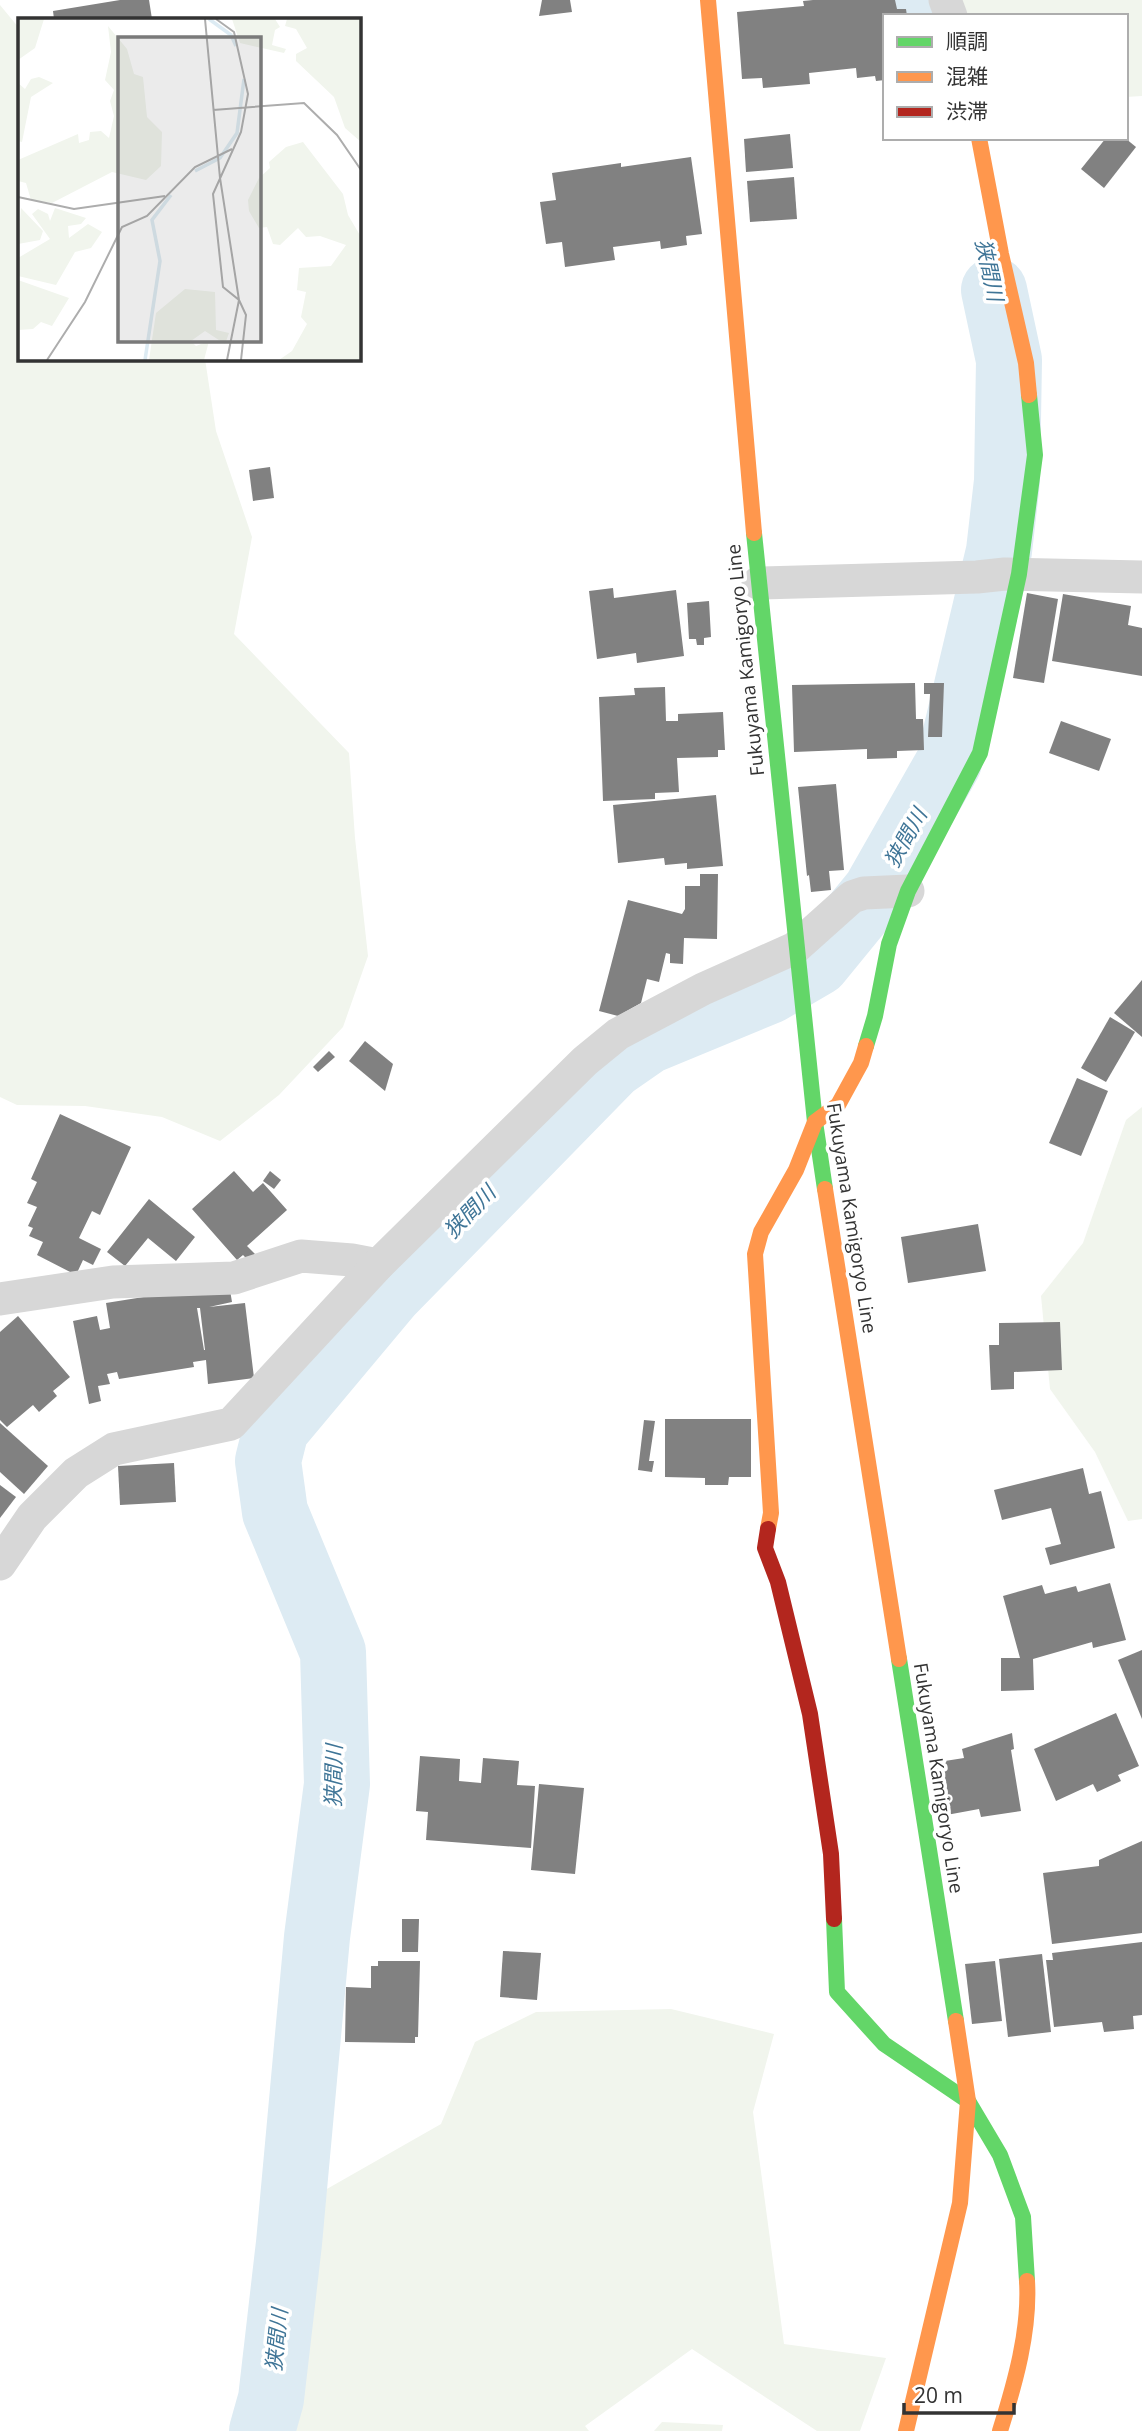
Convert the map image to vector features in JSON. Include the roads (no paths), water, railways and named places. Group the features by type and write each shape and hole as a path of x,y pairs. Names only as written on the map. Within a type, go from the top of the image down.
{"main road":[{"name":"Fukuyama Kamigoryo Line","path":"708,0 758,583 815,1122 968,2101 960,2203 906,2431"},
{"path":"979,140 1001,254 1026,363 1035,454 1000,575 979,753 908,891 890,944 875,1016 861,1063 838,1105 815,1122 796,1170 761,1232 755,1254 771,1513 765,1548 778,1582 810,1714 831,1854 837,1992 884,2044 968,2101 1000,2155 1023,2217 1028,2304 1014,2388 1000,2431"}],"street":[{"path":"758,583 1000,575 1142,577"},
{"path":"0,1564 32,1517 76,1473 114,1449 231,1424 378,1265 584,1061 618,1034 703,989 796,954 852,897 864,893 908,891"},
{"path":"0,1299 113,1282 234,1279 301,1256 378,1265"}],"waterway":[{"name":"狭間川","path":"913,0 918,14"},
{"name":"狭間川","path":"262,2431 271,2399 289,2243 317,1937 337,1784 333,1652 275,1512 268,1461 276,1429 389,1294 612,1066 648,1041 769,991 817,963 875,892 949,762 999,551 1007,481 1009,360 994,290"}]}
